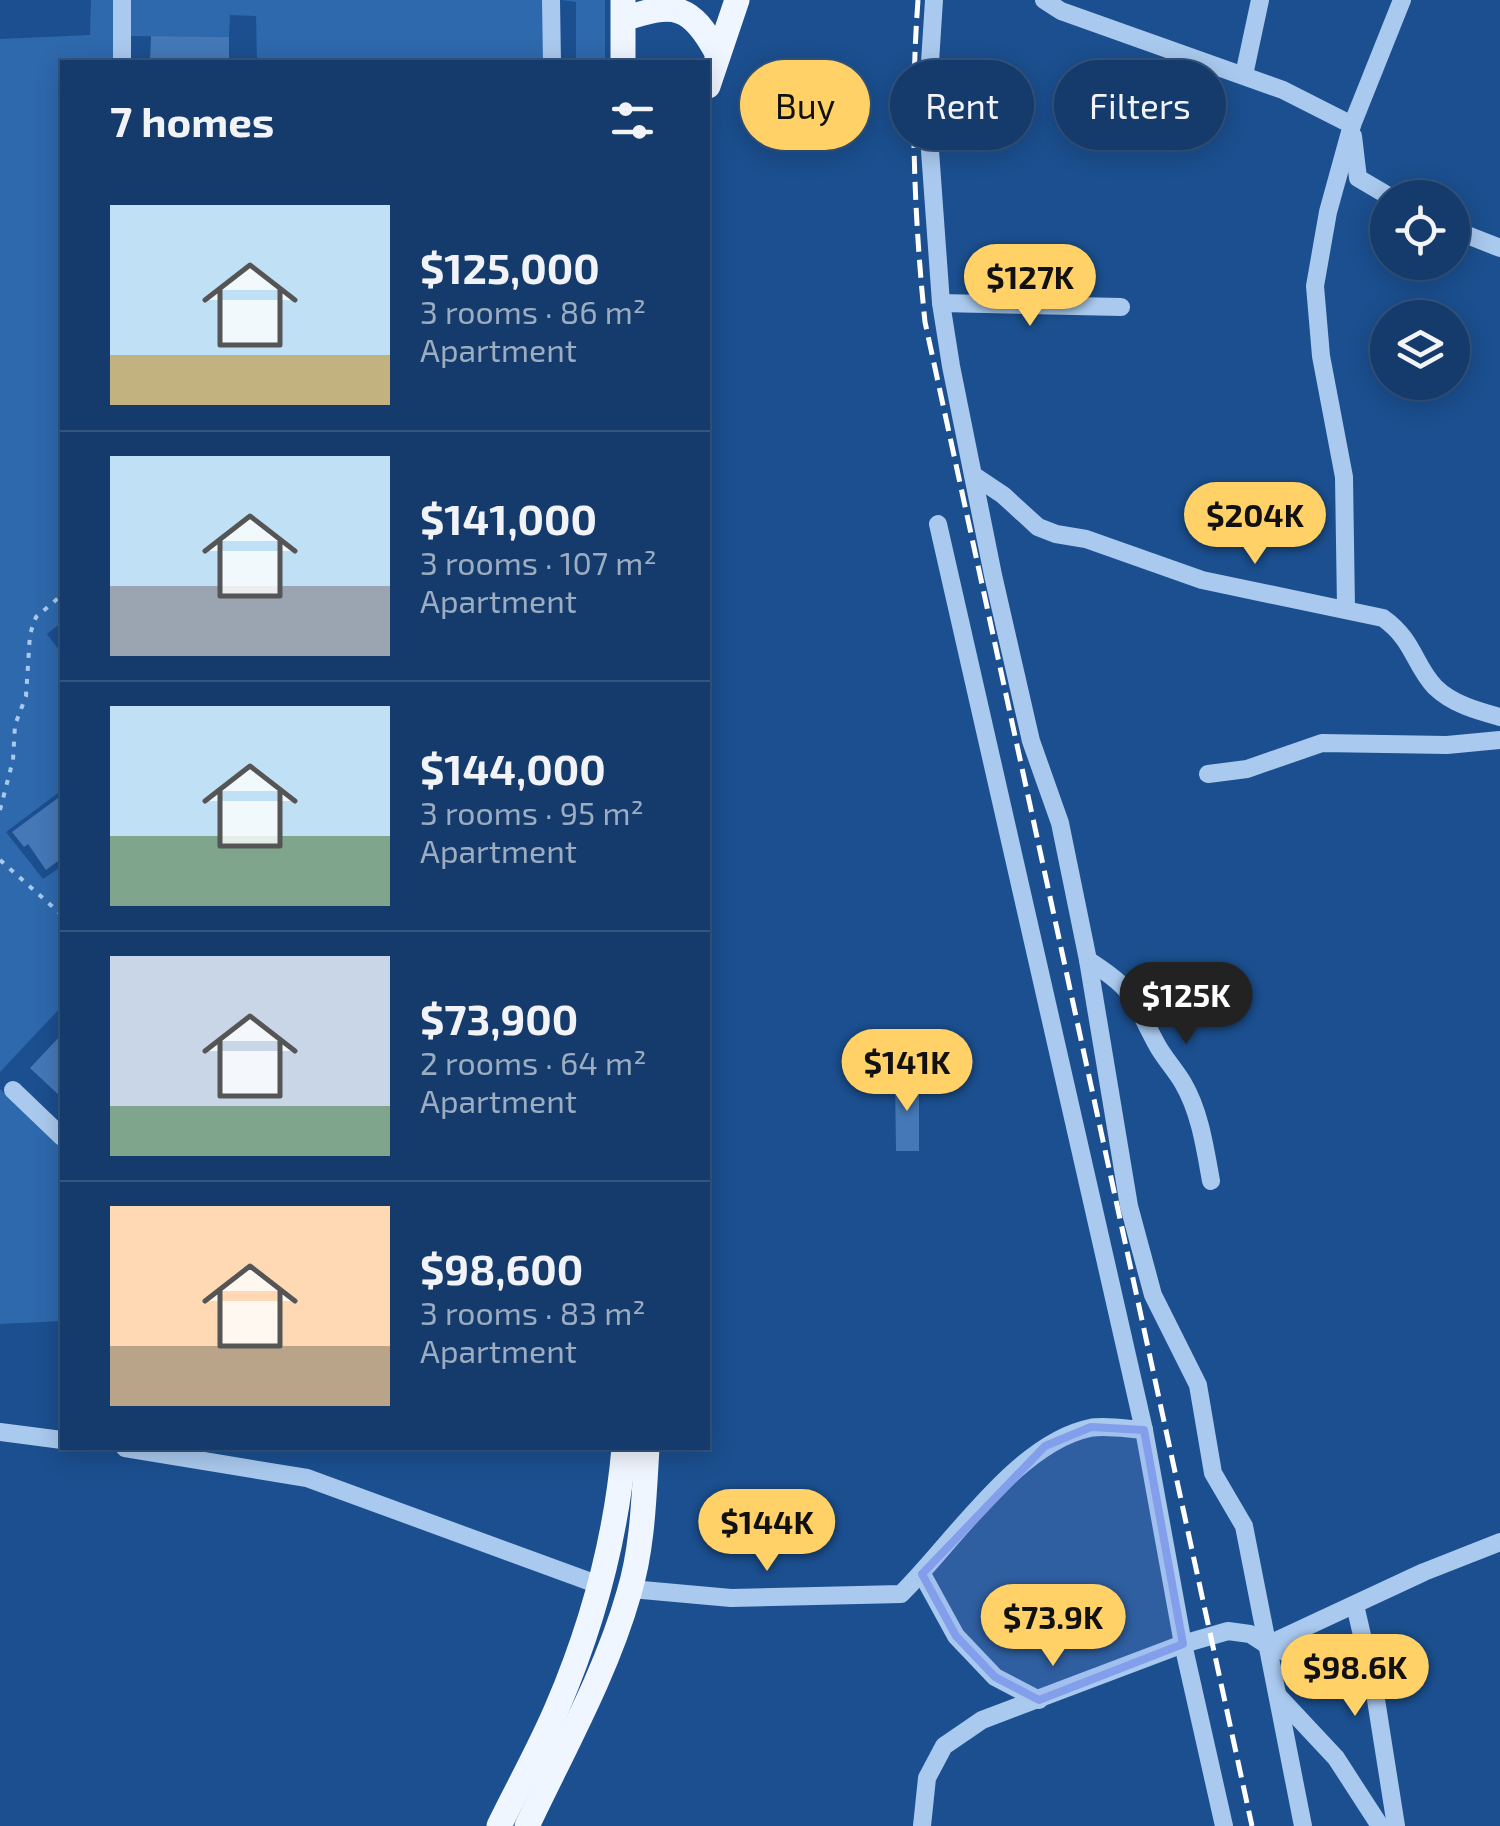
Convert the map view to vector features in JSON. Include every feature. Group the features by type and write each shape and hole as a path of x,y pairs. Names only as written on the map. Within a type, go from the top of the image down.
{"main road":[{"path":"710,79 737,0"},
{"path":"623,60 624,10 658,7 682,9 703,27 717,53"},
{"path":"499,1826 556,1712 602,1586 619,1504 624,1450"},
{"path":"527,1826 613,1642 631,1589 644,1504 647,1450"}],"street":[{"path":"122,0 122,60"},
{"path":"551,0 552,60"},
{"path":"934,0 927,109 941,303 972,476 1030,741 1060,824 1088,960 1129,1206 1153,1295 1198,1384 1213,1473 1244,1526 1302,1826"},
{"path":"1044,0 1061,12 1283,90 1352,125"},
{"path":"1244,75 1260,0"},
{"path":"1346,608 1344,477 1321,356 1315,286 1328,212 1352,125 1402,0"},
{"path":"1352,125 1358,178 1370,185"},
{"path":"1470,236 1500,248"},
{"path":"941,303 1120,308"},
{"path":"972,476 1003,494 1038,527 1056,534 1086,539 1220,584 1383,618 1397,628 1433,685 1448,698 1500,717"},
{"path":"938,524 1144,1430 1182,1644 1224,1826"},
{"path":"1208,774 1247,769 1322,742 1447,745 1500,740"},
{"path":"1088,960 1134,995 1155,1042 1183,1084 1204,1141 1211,1181"},
{"path":"13,1090 60,1135"},
{"path":"631,1589 732,1598 901,1594 976,1510 1045,1446 1091,1428 1144,1430"},
{"path":"0,1432 60,1440"},
{"path":"137,1450 308,1478 602,1586"},
{"path":"1267,1645 1424,1572 1500,1542"},
{"path":"922,1574 956,1636 995,1676 1039,1700"},
{"path":"1355,1605 1374,1687 1396,1826"},
{"path":"922,1826 927,1778 944,1746 982,1720 1182,1644 1228,1631 1250,1634 1267,1645 1374,1687"},
{"path":"1277,1696 1336,1758 1380,1826"}],"path":[{"path":"0,810 13,760 16,725 26,696 30,634 36,617 60,597"},
{"path":"0,860 60,913"}],"highlighted area":[{"path":"1091,1427 1144,1430 1183,1644 1039,1700 995,1677 956,1636 922,1574 1045,1446"}],"shaded area":[{"path":"91,0 114,0 114,60 60,60 60,624 47,634 60,651 60,792 6,832 43,879 60,867 60,1008 0,1072 0,39 90,35"},
{"path":"130,0 544,0 544,60 257,60 256,16 230,15 229,37 131,36"},
{"path":"561,0 605,0 605,60 576,60 576,2"},
{"path":"0,1089 60,1147 60,1321 0,1324"}],"building":[{"path":"151,36 229,37 229,60 150,60"},
{"path":"60,796 60,860 46,870 28,844 24,847 12,832"},
{"path":"60,1036 60,1096 30,1068"},
{"path":"895,1078 919,1078 919,1151 896,1151"}],"railway":[{"path":"918,0 914,161 925,322 1252,1826"}]}
